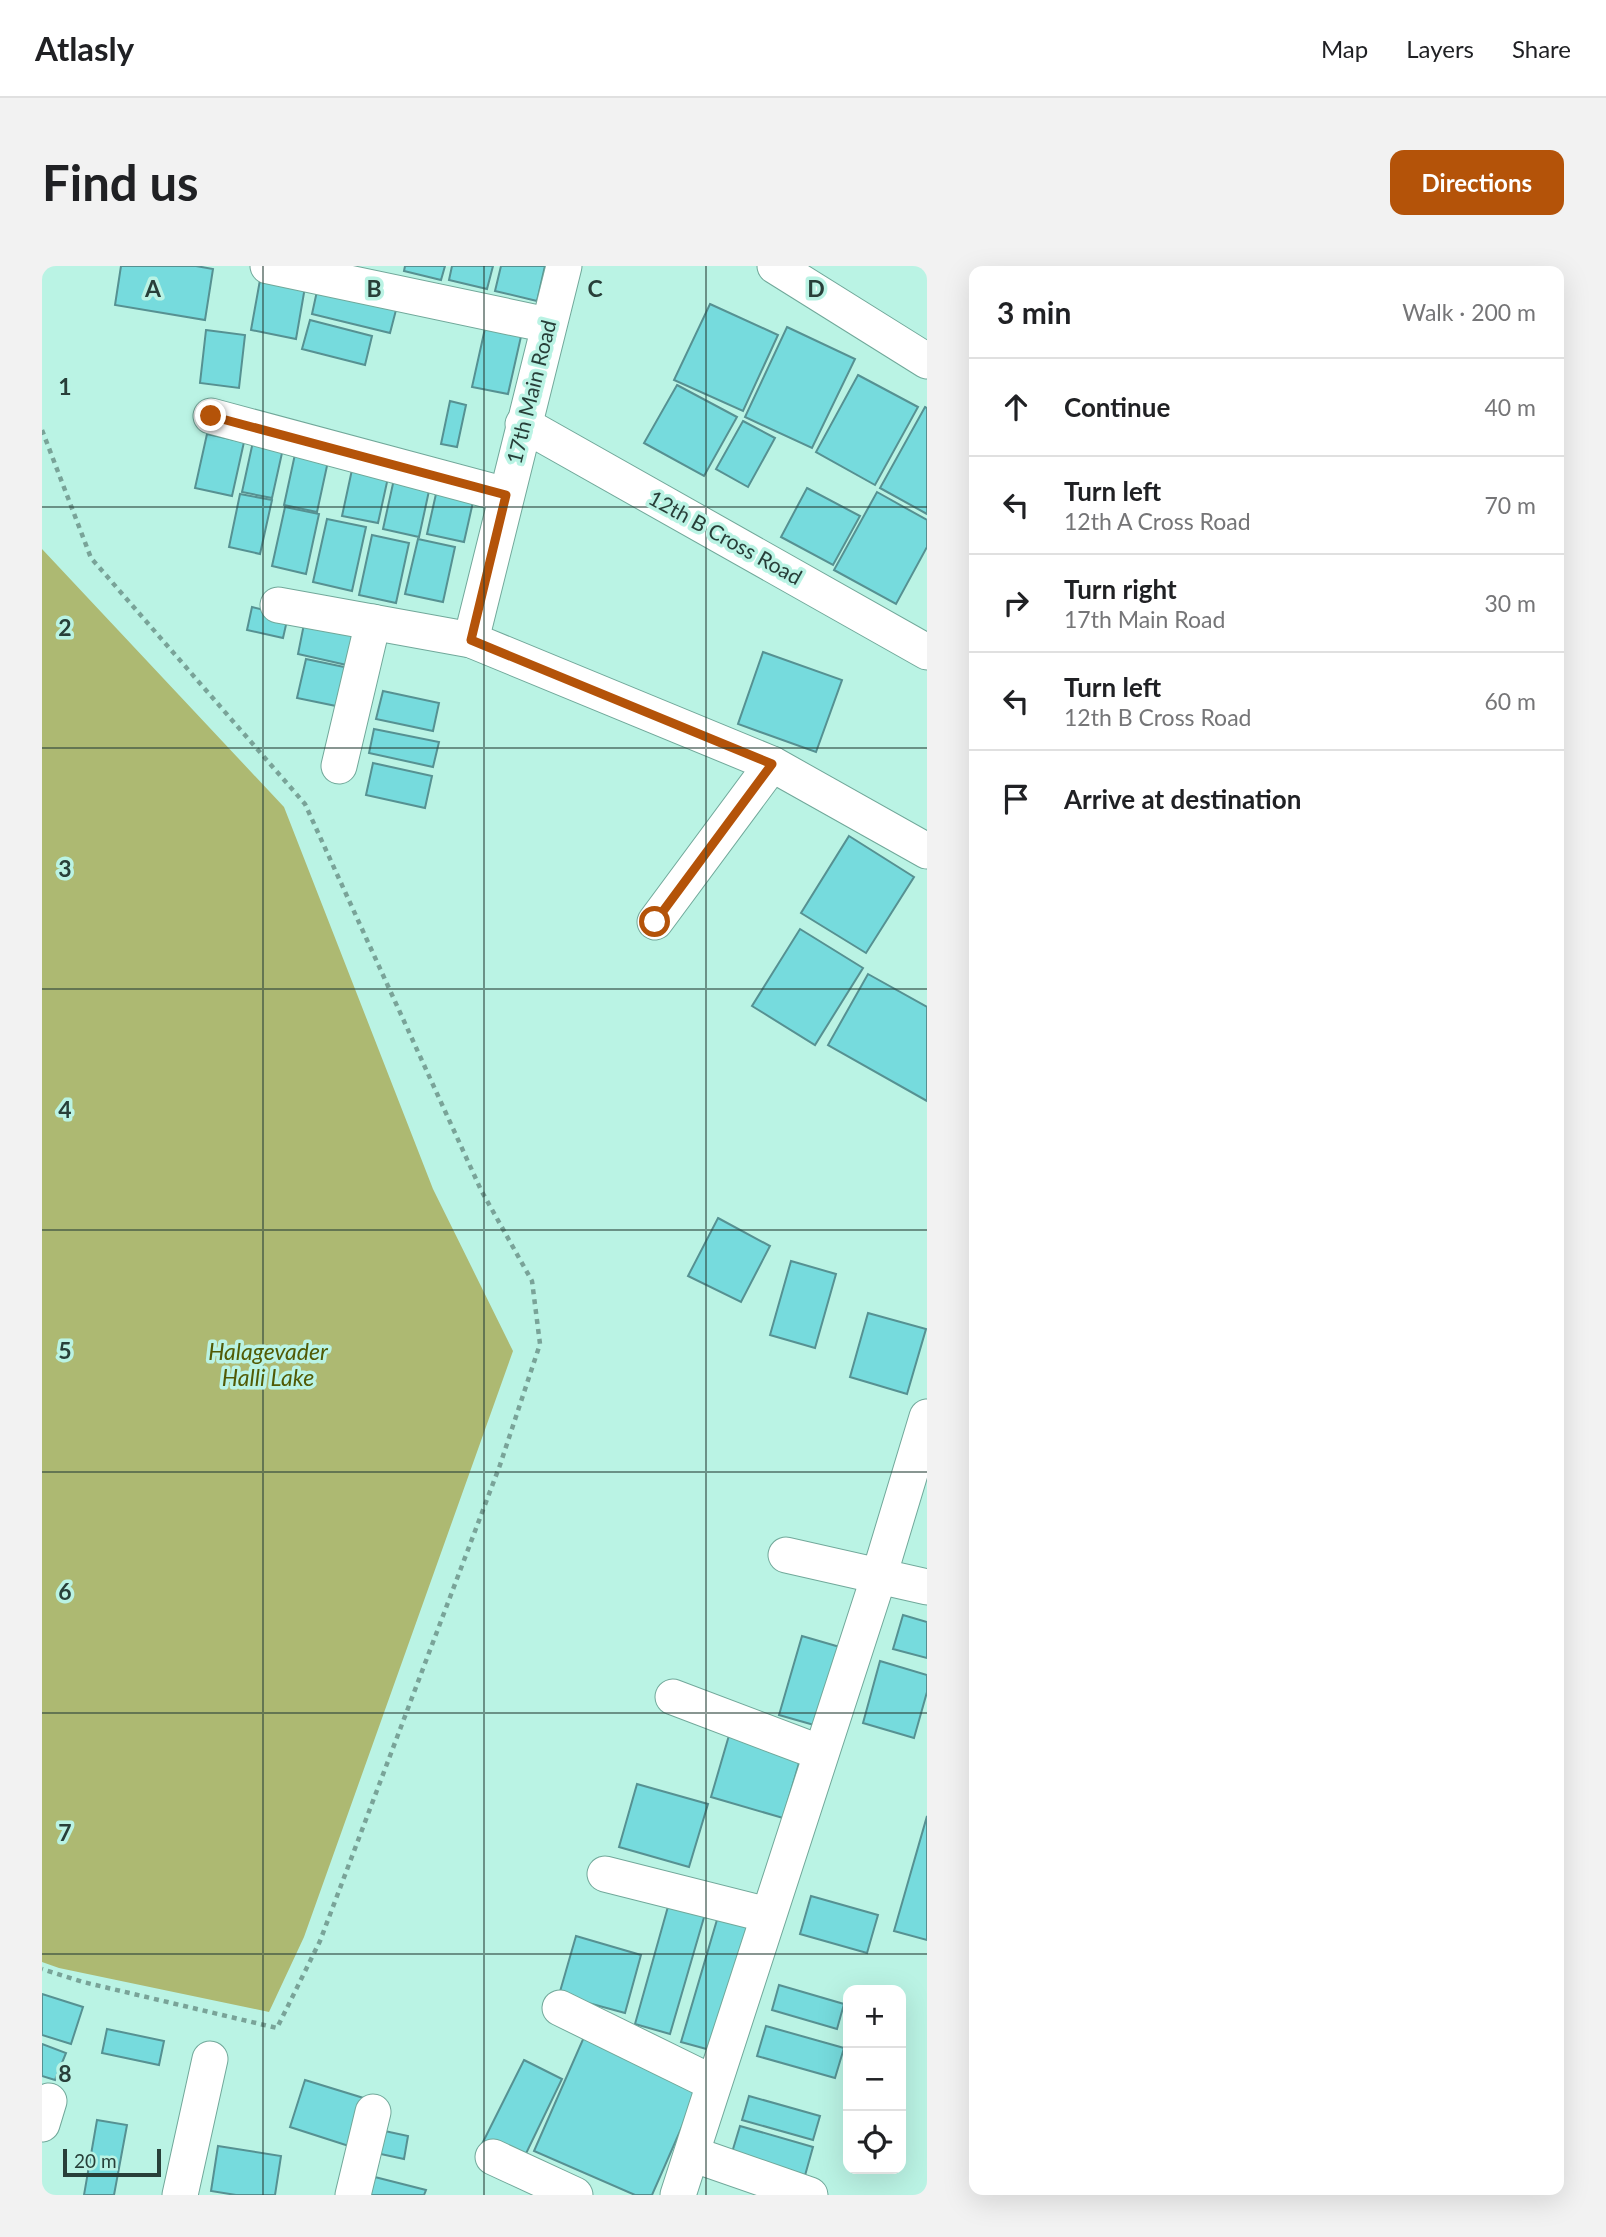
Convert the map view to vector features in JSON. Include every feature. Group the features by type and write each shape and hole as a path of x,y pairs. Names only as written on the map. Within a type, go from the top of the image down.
{"street":[{"path":"268,266 548,325"},
{"name":"17th Main Road","path":"471,640 564,266"},
{"path":"775,266 927,360"},
{"path":"211,416 506,495"},
{"name":"12th B Cross Road","path":"523,424 927,652"},
{"path":"278,605 471,640 772,764 927,851"},
{"path":"340,766 373,622"},
{"path":"655,922 772,764"},
{"path":"678,2195 879,1576 927,1418"},
{"path":"786,1555 927,1587"},
{"path":"673,1698 821,1753"},
{"path":"605,1874 768,1915"},
{"path":"560,2008 713,2083"},
{"path":"180,2195 210,2059"},
{"path":"353,2195 373,2112"},
{"path":"692,2154 810,2195"},
{"path":"493,2157 575,2195"}],"path":[{"path":"42,430 91,558 305,804 481,1190 532,1281 540,1345 500,1465 320,1941 277,2028 83,1982 42,1969"}],"water":[{"name":"Halagevader Halli Lake","path":"42,549 284,807 433,1189 513,1351 304,1937 269,2012 59,1968 42,1962"}],"building":[{"path":"121,266 196,266 213,269 205,320 115,305"},
{"path":"405,266 445,266 441,280 404,271"},
{"path":"452,266 493,266 487,289 449,280"},
{"path":"501,266 545,266 537,301 495,291"},
{"path":"260,280 305,287 296,339 251,330"},
{"path":"317,291 396,310 390,333 312,314"},
{"path":"710,304 778,335 743,411 674,380"},
{"path":"310,320 372,336 365,365 302,349"},
{"path":"486,324 522,332 508,394 472,387"},
{"path":"787,327 855,359 812,448 745,417"},
{"path":"206,330 245,335 239,388 200,383"},
{"path":"858,375 918,407 875,485 816,452"},
{"path":"677,385 737,417 704,476 644,443"},
{"path":"450,401 466,405 457,447 441,444"},
{"path":"925,407 927,408 927,514 880,488"},
{"path":"743,421 775,438 748,487 716,469"},
{"path":"207,434 244,442 232,496 195,488"},
{"path":"254,437 284,444 272,498 242,492"},
{"path":"297,445 330,452 317,512 284,505"},
{"path":"353,465 389,473 378,523 342,516"},
{"path":"396,470 432,477 419,537 383,529"},
{"path":"438,485 475,493 464,542 427,534"},
{"path":"807,488 860,516 833,565 781,537"},
{"path":"877,492 927,520 927,547 896,604 834,570"},
{"path":"240,494 272,500 260,554 229,547"},
{"path":"285,507 319,514 306,574 272,566"},
{"path":"327,519 366,527 352,591 313,582"},
{"path":"372,535 409,543 396,603 359,595"},
{"path":"418,539 455,547 443,602 405,594"},
{"path":"252,607 288,616 283,638 247,630"},
{"path":"306,614 360,625 351,666 298,654"},
{"path":"763,652 842,680 816,752 738,724"},
{"path":"306,659 349,668 341,707 297,698"},
{"path":"383,691 439,703 433,731 376,719"},
{"path":"374,729 439,742 433,767 369,753"},
{"path":"373,763 432,776 425,808 366,795"},
{"path":"849,836 914,877 866,953 801,913"},
{"path":"800,929 863,968 815,1045 752,1006"},
{"path":"868,974 927,1007 927,1101 828,1045"},
{"path":"718,1218 770,1246 741,1302 688,1276"},
{"path":"791,1261 836,1274 815,1348 770,1335"},
{"path":"868,1313 926,1329 907,1394 850,1377"},
{"path":"903,1615 927,1622 927,1658 893,1649"},
{"path":"802,1636 850,1650 828,1729 779,1715"},
{"path":"880,1661 927,1675 927,1692 914,1738 863,1723"},
{"path":"730,1732 802,1753 783,1818 711,1797"},
{"path":"637,1784 708,1804 689,1867 619,1847"},
{"path":"927,1816 927,1940 894,1931"},
{"path":"811,1896 878,1915 867,1953 800,1934"},
{"path":"669,1903 705,1914 670,2034 635,2024"},
{"path":"719,1913 759,1924 721,2053 681,2042"},
{"path":"576,1936 641,1955 625,2013 559,1995"},
{"path":"779,1985 843,2004 837,2029 772,2010"},
{"path":"42,1994 83,2007 71,2044 42,2035"},
{"path":"766,2026 843,2048 835,2078 757,2056"},
{"path":"107,2029 164,2041 159,2065 102,2053"},
{"path":"584,2037 699,2088 652,2195 635,2195 534,2151"},
{"path":"42,2044 66,2053 55,2080 42,2076"},
{"path":"524,2060 562,2079 520,2166 480,2148"},
{"path":"305,2080 370,2100 355,2148 290,2127"},
{"path":"749,2096 820,2116 813,2140 742,2120"},
{"path":"97,2120 127,2125 114,2195 84,2195"},
{"path":"740,2126 813,2147 804,2179 730,2159"},
{"path":"380,2130 408,2136 404,2159 376,2153"},
{"path":"218,2146 281,2156 275,2195 236,2195 211,2191"},
{"path":"363,2174 426,2190 424,2195 358,2195"}],"route":[{"path":"211,416 506,495 471,640 772,764 655,922"}]}
